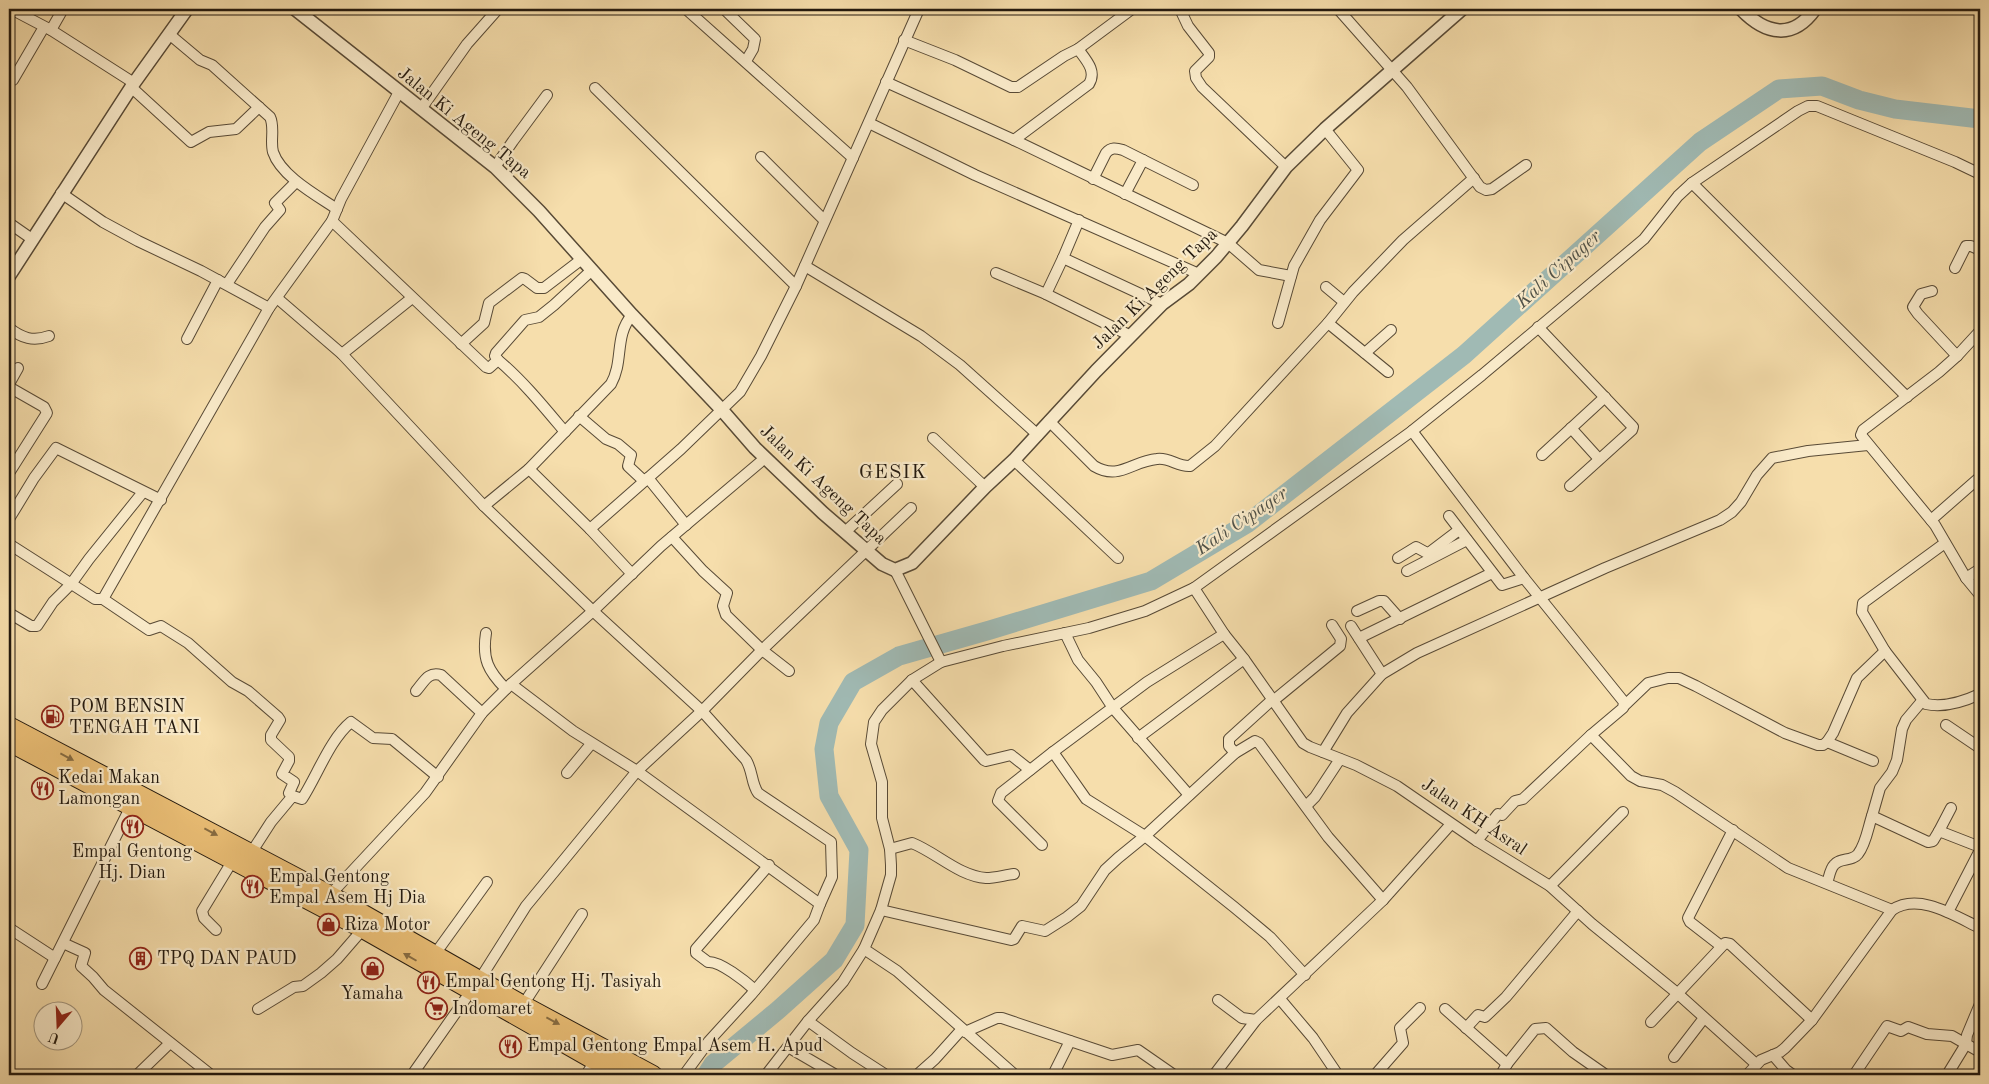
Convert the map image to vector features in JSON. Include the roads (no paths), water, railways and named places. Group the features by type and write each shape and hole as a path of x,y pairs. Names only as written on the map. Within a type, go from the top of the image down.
{"highway":[{"path":"10,733 131,806 363,930 476,985 523,1005 653,1075"},
{"path":"44,752 251,853 330,895 434,954 591,1068 620,1075"}],"street":[{"path":"11,9 24,12 120,73 191,142 209,132 236,129 259,107"},
{"path":"9,82 13,80 63,9"},
{"path":"9,276 28,236 61,193 131,83 188,9"},
{"name":"Jalan Ki Ageng Tapa","path":"295,9 495,167 539,211 632,315 765,458 865,550 882,564 895,570 912,563 985,487 1014,460 1162,304 1199,274 1228,243 1286,167 1319,135 1462,9"},
{"path":"421,109 467,44 498,9"},
{"path":"686,9 853,158"},
{"path":"724,9 755,39 753,49 746,61"},
{"path":"590,529 681,450 721,409 737,396 761,356 796,286 919,9"},
{"path":"904,40 955,60 1011,87 1018,87 1064,56 1078,49 1132,9"},
{"path":"1180,9 1188,26 1209,53 1209,57 1195,71 1196,78 1202,87 1286,167"},
{"path":"1338,9 1392,70 1426,112 1474,178 1486,190 1526,165"},
{"path":"1741,9 1748,16 1768,28 1786,31 1804,23 1815,9"},
{"path":"170,34 200,60 212,65 272,120 272,146 275,156 296,182 336,209"},
{"path":"1014,140 1089,84 1092,79 1090,67 1078,49"},
{"path":"886,82 1014,140 1228,243 1261,271 1291,276"},
{"path":"595,88 796,286"},
{"path":"103,599 269,308 332,221 336,209 400,92"},
{"path":"495,167 512,141 548,95"},
{"path":"766,1075 808,1021 842,982 864,949 880,910 891,875 890,849 882,818 882,782 873,755 871,738 876,718 912,680 940,660 1065,633 1145,611 1194,588 1412,431 1644,239 1678,196 1692,183 1808,106 1817,106 1980,174"},
{"path":"869,123 975,175 1199,274"},
{"path":"1278,323 1294,266 1320,220 1358,170 1319,135"},
{"path":"1093,179 1109,149 1123,150 1193,185"},
{"path":"761,157 824,220"},
{"path":"1125,194 1143,160"},
{"path":"1049,421 1094,466 1102,471 1111,473 1155,459 1166,459 1182,466 1190,466 1215,446 1328,323 1344,302 1403,240 1474,178"},
{"path":"187,339 222,282 280,210 275,203 296,182"},
{"path":"1692,183 1907,397"},
{"path":"61,193 103,222 131,238 222,282 269,308"},
{"path":"1046,294 1079,220"},
{"path":"332,221 486,367 489,368 498,360"},
{"path":"9,223 28,236"},
{"path":"1955,268 1966,246 1980,250"},
{"path":"1063,258 1162,304"},
{"path":"540,289 582,259"},
{"path":"804,266 921,336 960,365 1038,435"},
{"path":"565,432 530,390 495,356 526,320 539,317 592,270"},
{"path":"996,273 1046,294 1131,336"},
{"path":"462,344 484,323 489,304 522,278 532,286 540,289 554,305"},
{"path":"1326,287 1344,302"},
{"path":"1932,291 1921,294 1913,307 1958,356"},
{"path":"277,298 342,354 484,506 593,611 702,711 746,760 751,768 755,788 758,793 832,842 832,879 814,920 709,1041 684,1075"},
{"path":"342,354 412,298"},
{"path":"484,506 529,469 611,384 616,375 621,331 632,315"},
{"path":"1328,323 1388,372"},
{"path":"1538,327 1632,427 1632,430 1570,486"},
{"path":"9,328 25,338 40,340 49,336"},
{"path":"1365,353 1391,330"},
{"path":"1980,331 1958,356 1863,430 1861,435 1931,520 1966,578 1980,595"},
{"path":"9,472 47,413 44,407 9,385 18,368"},
{"path":"1542,454 1605,397"},
{"path":"579,416 606,439 618,444 630,455 628,466 646,480 686,525"},
{"path":"1572,428 1599,459"},
{"path":"1412,431 1524,578 1607,679 1624,702 1624,706"},
{"path":"933,438 985,487"},
{"path":"1323,752 1347,713 1382,674 1417,652 1720,520 1732,512 1741,502 1757,475 1772,458 1808,451 1868,445"},
{"path":"9,519 54,449 161,500"},
{"path":"330,895 438,777 482,713 672,537 765,458"},
{"path":"1014,460 1118,558"},
{"path":"529,469 590,529 632,574"},
{"path":"1931,520 1978,483"},
{"path":"845,532 898,484"},
{"path":"9,613 31,626 37,626 53,602 70,585 143,492"},
{"path":"412,1075 476,985 526,906 637,771 702,711 762,650 911,508"},
{"path":"1449,516 1502,585 1524,578"},
{"path":"1416,547 1427,553 1459,530"},
{"path":"672,537 727,593 723,610 762,650 789,671"},
{"path":"1406,571 1467,540"},
{"path":"1945,543 1863,602 1862,612 1885,652 1926,704 1936,706 1980,694"},
{"path":"9,544 70,585 95,599 103,599 149,630 165,628 188,644 232,682 248,692 280,719 271,735 271,740 290,758 282,773 294,782 289,793 293,796 302,799 324,758 351,722 373,738 392,740 438,777"},
{"path":"1398,558 1416,547"},
{"path":"1416,547 1426,561"},
{"path":"1966,578 1980,569"},
{"path":"895,570 940,660"},
{"path":"1359,638 1492,573"},
{"name":"Jalan KH Asral","path":"1194,588 1224,634 1244,658 1272,701 1303,742 1310,747 1376,774 1397,786 1477,841 1550,886 1756,1064"},
{"path":"1357,611 1379,601 1384,601 1400,619"},
{"path":"1235,753 1229,746 1229,739 1272,701 1340,646 1341,639 1332,625"},
{"path":"1351,626 1382,674"},
{"path":"486,633 486,663 495,678 591,744 637,771 769,865 820,904"},
{"path":"1065,633 1078,660 1113,708 1189,795"},
{"path":"1042,845 998,799 1001,793 1147,682 1224,634"},
{"path":"1827,742 1857,678 1885,652"},
{"path":"1138,738 1244,658"},
{"path":"416,691 430,674 441,675 482,713"},
{"path":"1477,841 1498,814 1502,815 1515,801 1523,799 1648,683 1668,678 1679,678 1785,733 1818,745 1827,742 1873,761"},
{"path":"912,680 986,762 1011,755 1030,770"},
{"path":"1827,883 1833,865 1839,861 1858,856 1880,788 1892,772 1897,760 1902,729 1906,720 1922,701"},
{"path":"1946,726 1980,748"},
{"path":"1592,735 1631,776 1640,781 1662,785 1675,792 1788,868 1892,910"},
{"path":"880,910 1011,940 1014,939 1022,926 1045,931 1081,906 1105,870 1235,753 1255,741 1259,742 1329,838 1383,900"},
{"path":"567,774 591,744"},
{"path":"1053,752 1086,799 1145,836 1254,923 1305,975"},
{"path":"1306,806 1315,797 1340,759"},
{"path":"251,853 293,796"},
{"path":"42,984 131,806"},
{"path":"1872,816 1928,842 1933,841 1951,808"},
{"path":"1550,886 1624,812"},
{"path":"1214,1075 1256,1020 1383,900 1451,824"},
{"path":"1721,946 1690,922 1688,918 1733,830"},
{"path":"1939,831 1980,849 1948,912"},
{"path":"890,849 912,843 959,869 976,876 991,878 1014,874"},
{"path":"216,930 204,918 202,912 233,860"},
{"path":"755,990 733,972 713,961 708,962 696,953 696,949 769,865"},
{"path":"434,954 487,882"},
{"path":"1747,1075 1761,1060 1785,1048 1812,1020 1892,910 1900,905 1921,904 1948,912 1980,928"},
{"path":"1466,1028 1478,1015 1485,1017 1506,997 1578,912"},
{"path":"523,1005 582,914"},
{"path":"9,928 55,958"},
{"path":"258,1009 294,987 303,986 321,973 337,959 363,930"},
{"path":"63,943 85,953 81,966 93,976 104,990 211,1075"},
{"path":"1651,1022 1725,943 1730,944 1812,1020"},
{"path":"864,949 897,971 1015,1075"},
{"path":"1280,999 1312,1038 1338,1075"},
{"path":"1218,1000 1242,1018 1256,1020"},
{"path":"1947,1075 1966,1044 1967,1035 1980,1004"},
{"path":"1375,1075 1403,1043 1400,1028 1420,1008"},
{"path":"1445,1009 1507,1064"},
{"path":"917,1075 964,1030 1002,1018 1116,1056 1138,1050 1174,1075"},
{"path":"1674,1057 1704,1018"},
{"path":"808,1021 886,1075"},
{"path":"1854,1075 1887,1026 1901,1031 1908,1027 1927,1034 1952,1036 1980,1052"},
{"path":"1502,1075 1507,1064 1535,1029 1542,1028 1546,1028 1573,1052 1606,1075"},
{"path":"1053,1075 1070,1041"},
{"path":"137,1075 170,1043"},
{"path":"788,1047 836,1075"},
{"path":"1773,1055 1793,1075"}],"waterway":[{"name":"Kali Cipager","path":"706,1075 713,1064 777,1011 834,960 855,925 859,850 829,796 824,749 829,723 853,682 899,656 1151,581 1248,523 1464,355 1700,142 1779,89 1822,86 1859,100 1895,109 1980,119"}],"place":[{"name":"POM BENSIN TENGAH TANI","path":"53,717"},
{"name":"Kedai Makan Lamongan","path":"42,788"},
{"name":"Empal Gentong Hj. Dian","path":"132,827"},
{"name":"Empal Gentong Empal Asem Hj Dia","path":"253,887"},
{"name":"Riza Motor","path":"328,925"},
{"name":"TPQ DAN PAUD","path":"141,959"},
{"name":"Yamaha","path":"372,969"},
{"name":"Empal Gentong Hj. Tasiyah","path":"429,982"},
{"name":"Indomaret","path":"436,1009"},
{"name":"Empal Gentong Empal Asem H. Apud","path":"511,1046"}],"district":[{"name":"GESIK","path":"893,473"}]}
